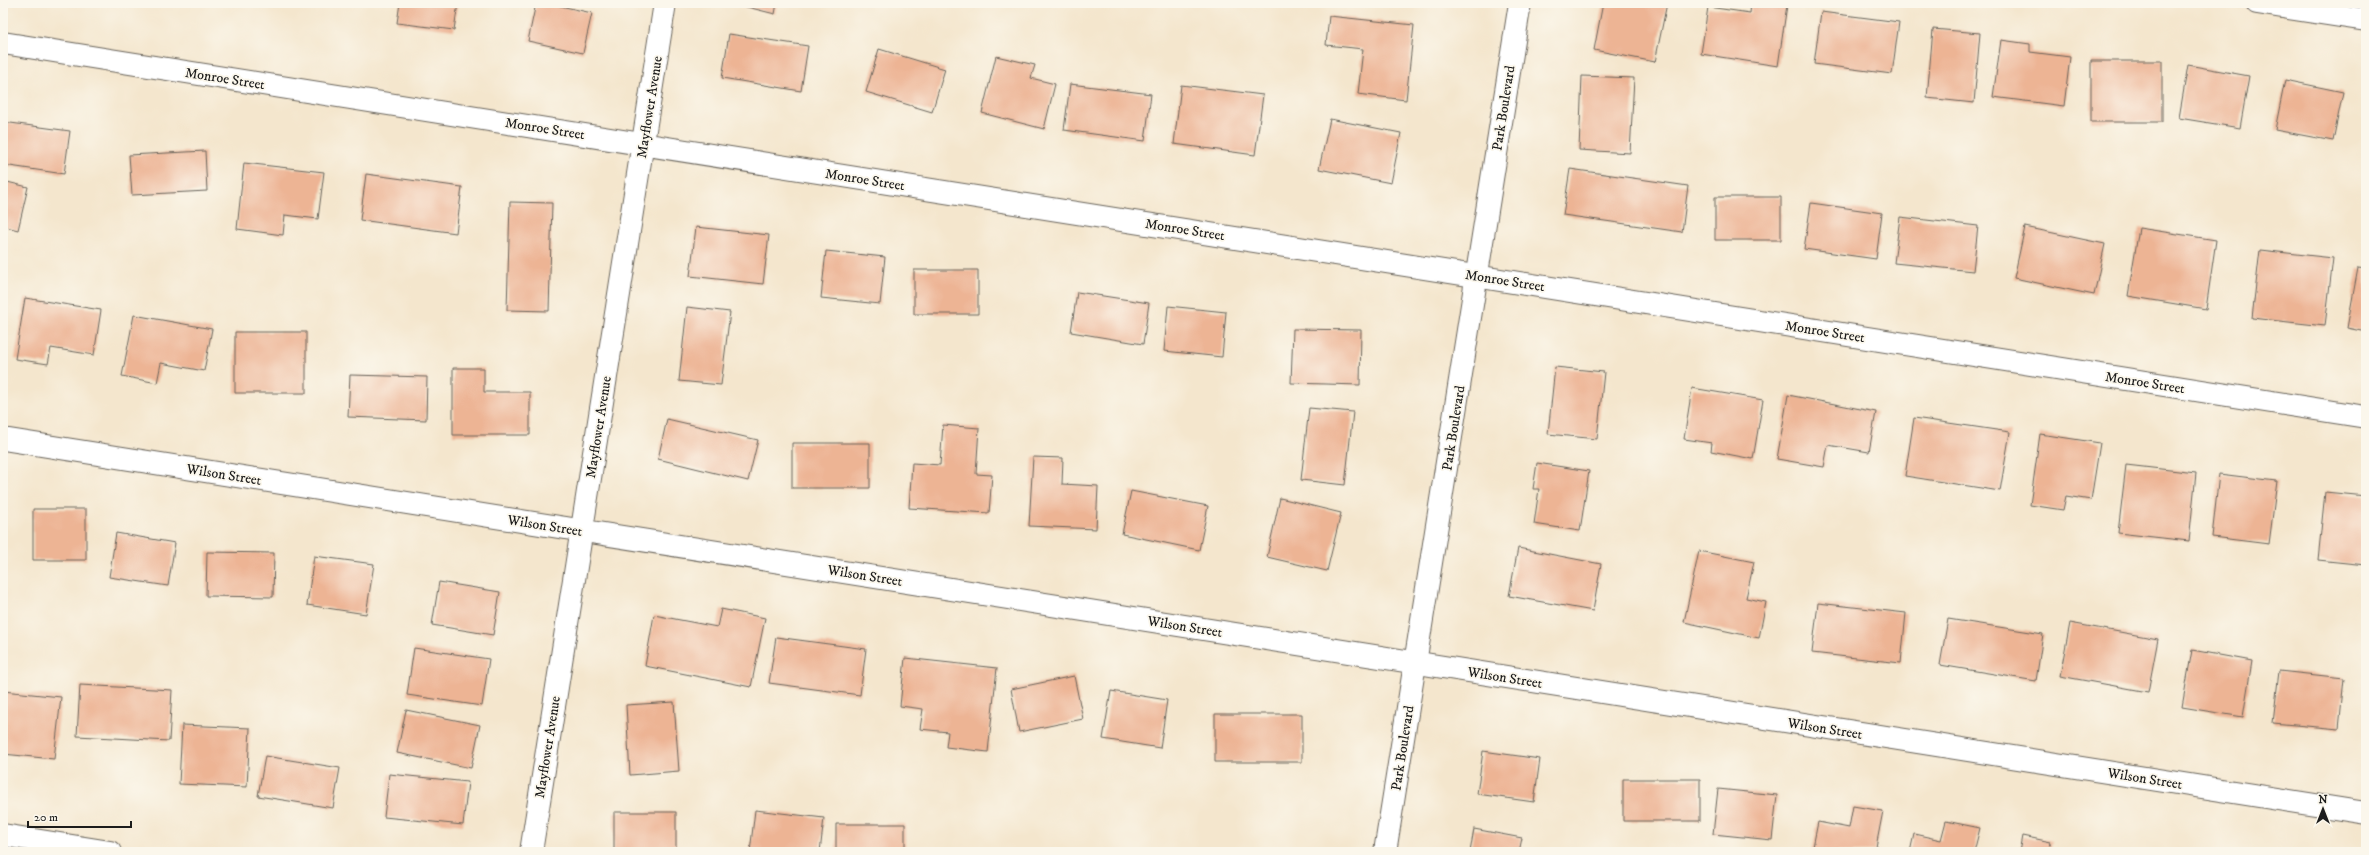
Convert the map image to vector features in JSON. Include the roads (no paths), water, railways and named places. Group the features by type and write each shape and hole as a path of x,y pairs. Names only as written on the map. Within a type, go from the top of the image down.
{"street":[{"name":"Mayflower Avenue","path":"531,852 666,3"},
{"name":"Park Boulevard","path":"1385,852 1520,3"},
{"path":"2257,3 2366,20"},
{"name":"Monroe Street","path":"3,43 643,143 2366,417"},
{"name":"Wilson Street","path":"3,439 2366,814"},
{"path":"3,835 110,852"}]}
